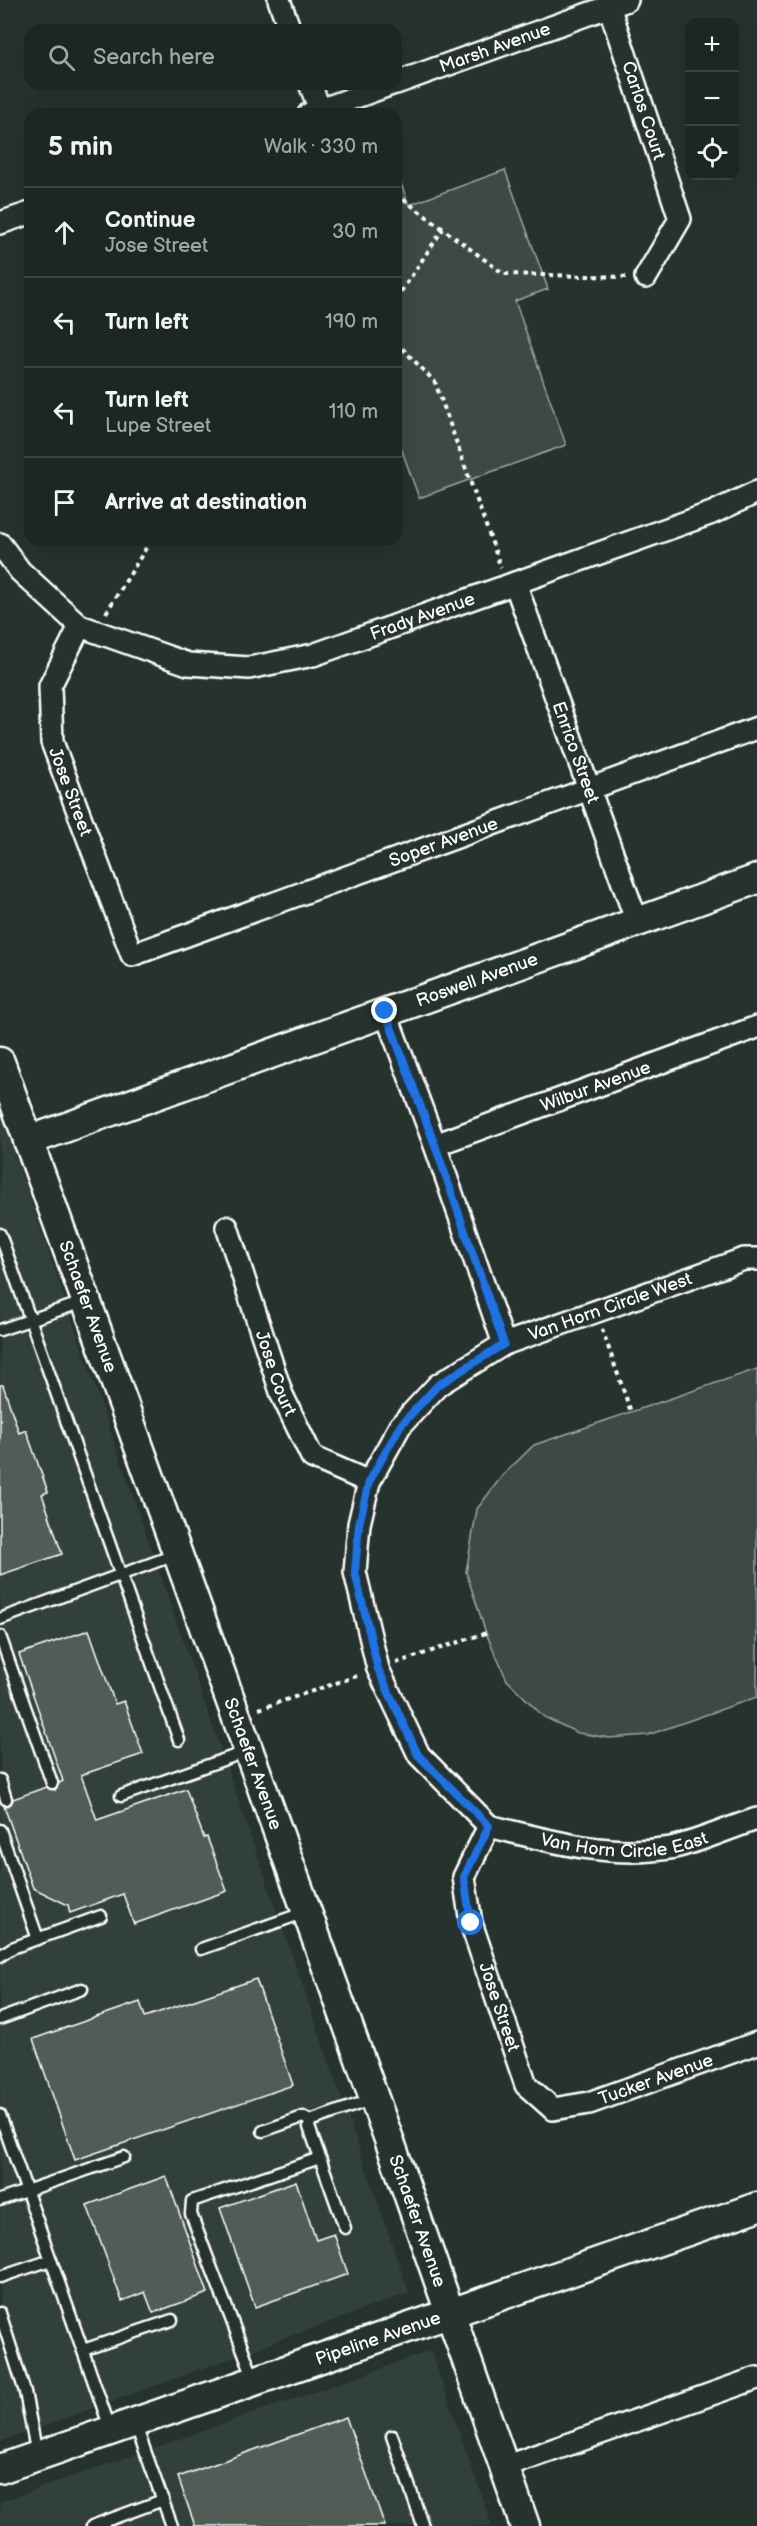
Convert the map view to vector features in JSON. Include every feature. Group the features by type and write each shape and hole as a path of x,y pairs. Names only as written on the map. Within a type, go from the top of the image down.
{"main road":[{"name":"Roswell Avenue","path":"28,1141 757,879"},
{"name":"Schaefer Avenue","path":"0,1062 374,2099 525,2526"},
{"name":"Pipeline Avenue","path":"0,2469 255,2383 450,2312 757,2207"}],"street":[{"path":"279,0 288,24"},
{"name":"Marsh Avenue","path":"402,80 618,3"},
{"name":"Carlos Court","path":"618,3 680,219 646,277"},
{"path":"311,90 313,108"},
{"name":"Marsh Avenue","path":"325,108 375,90"},
{"path":"0,223 24,215"},
{"name":"Frady Avenue","path":"87,628 188,664 249,668 313,655 712,513 757,492"},
{"path":"0,544 20,571 87,628"},
{"name":"Enrico Street","path":"511,584 637,922"},
{"name":"Jose Street","path":"87,628 50,686 52,742 132,955"},
{"name":"Soper Avenue","path":"132,955 757,728"},
{"path":"385,1011 435,1145 504,1344"},
{"name":"Wilbur Avenue","path":"435,1145 757,1027"},
{"name":"Jose Court","path":"227,1227 282,1395 312,1457 369,1482"},
{"name":"Van Horn Circle West","path":"489,1826 418,1755 378,1669 355,1572 359,1524 369,1482 400,1426 438,1385 504,1344 744,1259 757,1259"},
{"name":"Van Horn Circle East","path":"489,1826 576,1847 621,1851 671,1848 757,1818"},
{"name":"Jose Street","path":"489,1826 464,1877 471,1923 526,2085 553,2109"},
{"name":"Tucker Avenue","path":"553,2109 589,2103 757,2043"},
{"path":"504,2467 757,2378"}],"lane":[{"path":"0,1234 179,1740"},
{"path":"0,1330 86,1300"},
{"path":"0,1619 177,1553"},
{"path":"0,1636 52,1783"},
{"path":"121,1796 248,1751"},
{"path":"0,1780 6,1798"},
{"path":"0,1830 38,1939"},
{"path":"201,1949 306,1912"},
{"path":"0,1956 12,1948 101,1916"},
{"path":"0,2019 82,1989"},
{"path":"263,2131 303,2117 310,2121 374,2099"},
{"path":"0,2115 83,2350 163,2500 172,2526"},
{"path":"310,2121 309,2127 345,2228"},
{"path":"0,2200 124,2157"},
{"path":"255,2383 191,2214 192,2201 320,2158"},
{"path":"0,2277 51,2259"},
{"path":"0,2313 26,2392 37,2457"},
{"path":"83,2350 172,2320"},
{"path":"392,2436 423,2526"},
{"path":"92,2526 163,2500"}],"path":[{"path":"402,198 504,274 646,277"},
{"path":"402,290 443,229"},
{"path":"402,348 435,382 511,584"},
{"path":"87,628 147,546"},
{"path":"596,1312 631,1412"}],"shaded area":[{"path":"505,170 548,289 515,301 566,445 419,498 402,451 402,186 409,205"},
{"path":"0,1112 409,2293 0,2442"},
{"path":"757,1369 757,1697 648,1735 609,1738 578,1733 544,1717 507,1680 486,1633 466,1572 477,1509 502,1476 534,1445"},
{"path":"431,2351 492,2526 0,2526 0,2502"}],"building":[{"path":"0,1385 3,1385 19,1433 26,1430 48,1492 42,1494 62,1554 0,1575"},
{"path":"89,1630 115,1704 124,1701 143,1754 81,1775 97,1820 186,1789 227,1891 134,1924 123,1894 70,1913 68,1905 33,1888 4,1806 11,1804 13,1799 46,1787 55,1790 63,1781 19,1654"},
{"path":"256,1979 293,2085 75,2160 33,2039 140,2002 145,2017"},
{"path":"166,2176 208,2293 153,2313 145,2292 122,2301 87,2205"},
{"path":"296,2181 316,2240 334,2234 348,2274 255,2307 220,2208"},
{"path":"346,2417 385,2526 195,2526 178,2477"}],"route":[{"path":"385,1011 435,1145 504,1344 438,1385 400,1426 369,1482 359,1524 355,1572 364,1619 378,1669 418,1755 489,1826 464,1877 471,1923"}]}
